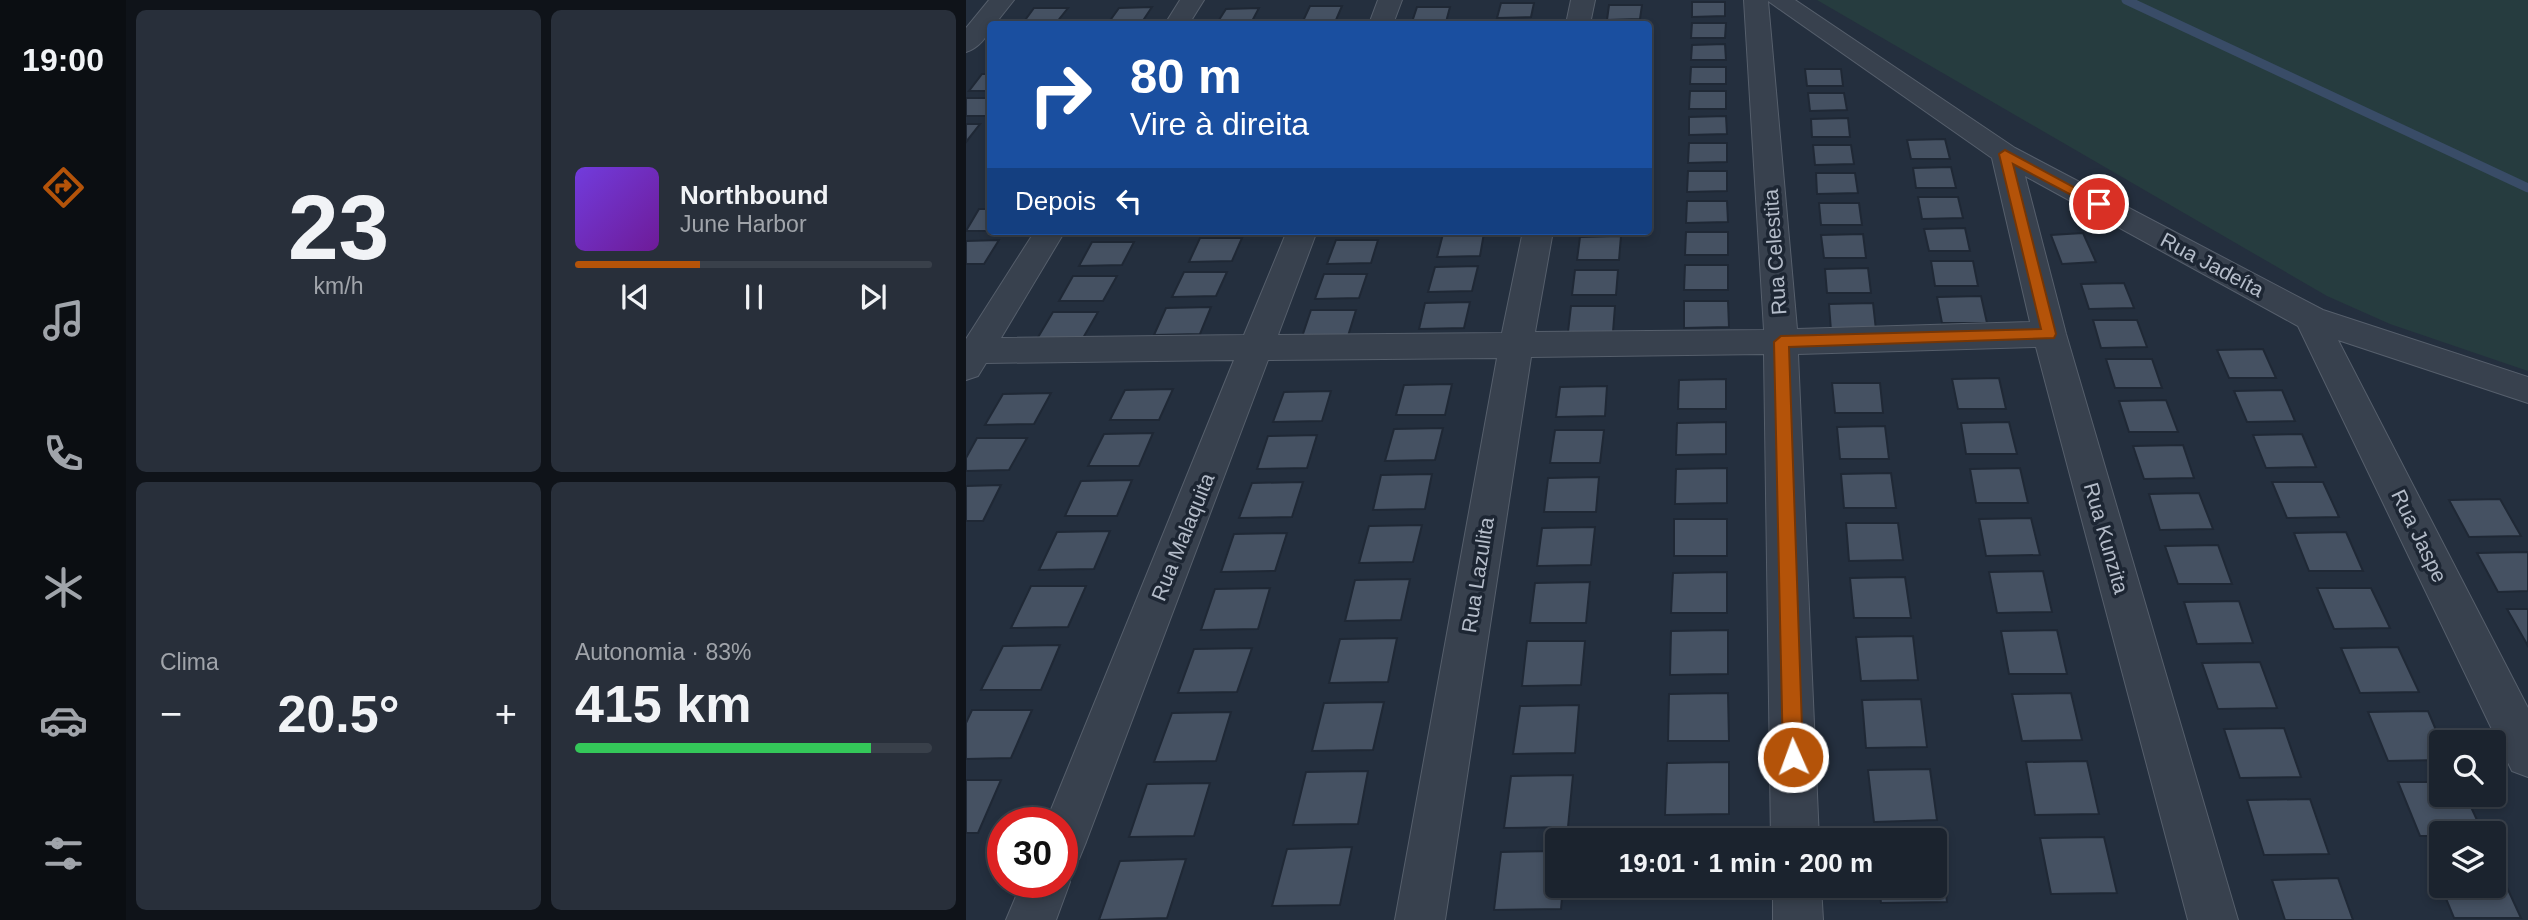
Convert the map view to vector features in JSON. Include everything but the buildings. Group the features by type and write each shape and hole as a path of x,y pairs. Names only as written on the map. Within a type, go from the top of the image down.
{"street":[{"path":"966,44 1002,0"},
{"path":"1179,21 1192,0"},
{"path":"1382,21 1390,0"},
{"path":"1579,21 1583,0"},
{"name":"Rua Celestita","path":"1756,0 1781,342 1796,828"},
{"name":"Rua Jadeíta","path":"1779,0 2005,154 2311,317 2528,390"},
{"name":"Rua Kunzita","path":"2005,154 2049,334 2213,920"},
{"path":"969,356 1047,235"},
{"name":"Rua Malaquita","path":"1076,807 1300,235"},
{"name":"Rua Lazulita","path":"1420,920 1516,345 1537,235"},
{"name":"Rua Jaspe","path":"2311,317 2528,755"},
{"path":"969,356 1257,347 1781,342 2049,334"},
{"path":"1031,920 1040,898"},
{"path":"1797,898 1798,920"}],"green space":[{"path":"1817,0 2528,0 2528,371 2390,324 2327,296"}],"waterway":[{"path":"2126,0 2528,188"}],"route":[{"path":"1793,757 1781,342 2049,334 2005,154 2099,204"}]}
